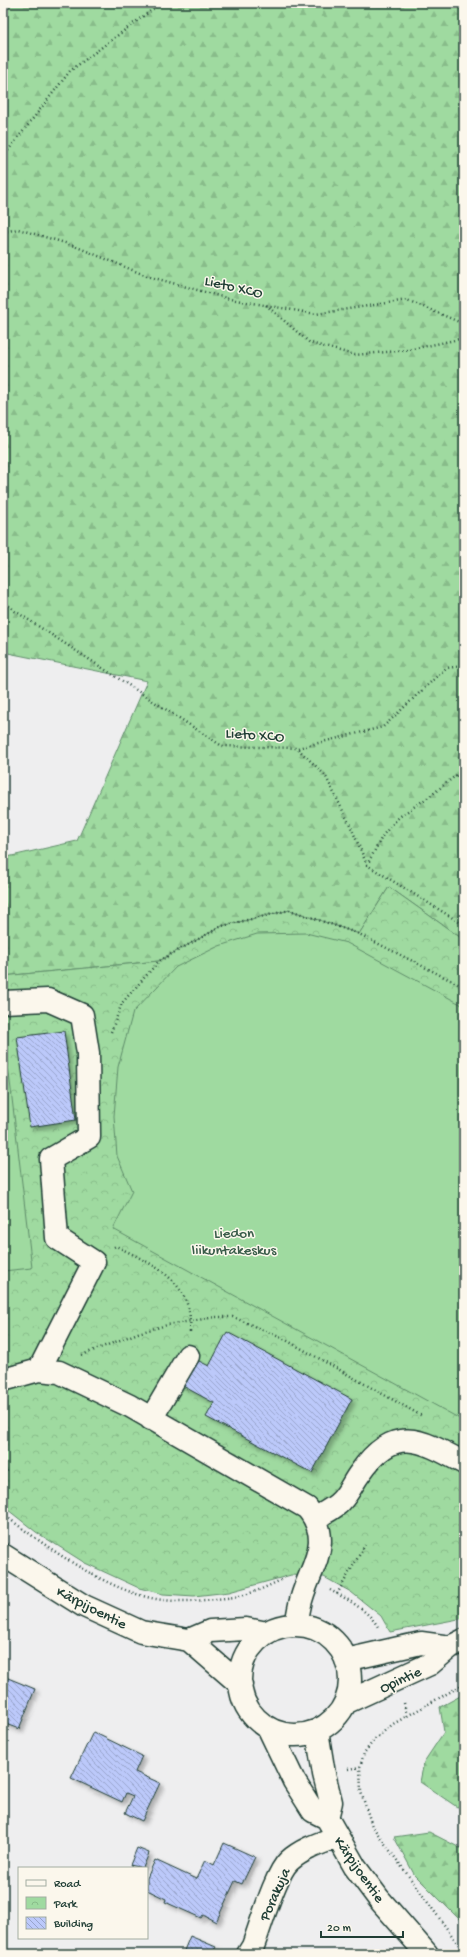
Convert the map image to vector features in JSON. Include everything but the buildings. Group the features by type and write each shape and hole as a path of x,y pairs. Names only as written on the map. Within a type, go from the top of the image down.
{"street":[{"path":"3,1002 48,1000 82,1015 88,1053 89,1137 51,1160 57,1238 94,1262 49,1371"},
{"path":"151,1419 188,1356"},
{"path":"3,1380 49,1371 130,1406 307,1508 316,1518 321,1532 317,1559 302,1597 296,1625"},
{"path":"316,1518 341,1501 369,1461 380,1449 394,1443 406,1439 423,1442 464,1463"},
{"name":"Kärpijoentie","path":"3,1555 84,1606 141,1632 189,1640"},
{"path":"296,1625 313,1628 327,1636 338,1647 346,1660 350,1676 349,1690 345,1703 338,1715 317,1731 301,1735 284,1734 269,1729 258,1721 247,1708 242,1696 241,1685 241,1673 245,1656 254,1643 267,1633 281,1627 296,1625"},
{"path":"241,1685 189,1640 210,1631 246,1629 267,1633"},
{"name":"Opintie","path":"346,1660 421,1643 457,1644"},
{"name":"Opintie","path":"345,1703 430,1664 457,1644"},
{"name":"Kärpijoentie","path":"269,1729 298,1787 314,1811 332,1828 355,1867 379,1899 427,1954"},
{"name":"Kärpijoentie","path":"317,1731 324,1774 331,1802 332,1828"},
{"name":"Porakuja","path":"248,1954 253,1946 281,1870 290,1860 332,1828"}],"path":[{"path":"3,157 70,71 161,3"},
{"name":"Lieto XCO","path":"3,232 18,229 72,245 147,276 230,298 316,314 408,300 464,324"},
{"path":"266,305 310,343 355,355 408,350 464,338"},
{"name":"Lieto XCO","path":"3,600 15,611 222,746 297,748 325,775 351,827 367,865"},
{"path":"297,748 383,727 446,668 464,666"},
{"path":"464,770 399,817 383,835 367,865 464,925"},
{"path":"88,1053 106,1043 122,1003 159,961 222,926 290,910 359,934 464,987"},
{"path":"94,1262 116,1246 158,1267 173,1281 186,1298 191,1321 190,1334"},
{"path":"49,1371 97,1348 145,1331 167,1325 216,1317 233,1317 286,1340 423,1416"},
{"path":"3,1472 10,1470"},
{"path":"3,1514 33,1537 82,1568 137,1594 162,1600 194,1602 230,1598 252,1593 289,1578"},
{"path":"337,1594 365,1546"},
{"path":"324,1587 363,1611 375,1621 382,1633"},
{"path":"464,1684 393,1724 375,1739 364,1753 360,1767 361,1792 372,1826 464,1952"}],"green space":[{"path":"3,3 464,3 464,940 389,887 359,934 290,910 222,926 159,961 3,976 3,858 77,841 147,681 3,652"},
{"name":"Liedon liikuntakeskus","path":"389,887 464,940 464,1618 390,1632 381,1616 351,1592 324,1577 291,1575 229,1592 194,1596 163,1594 139,1588 85,1563 36,1532 3,1506 3,976 159,961 222,926 290,910 359,934"},
{"path":"306,933 347,943 464,1006 464,1421 113,1229 132,1191 117,1156 114,1116 118,1067 133,1012 176,967 219,946 257,934"},
{"path":"3,1022 32,1268 3,1271"},
{"path":"464,1694 464,1805 457,1807 420,1782 424,1762 444,1732 440,1707"},
{"path":"429,1832 464,1850 464,1924 414,1874 394,1837"}]}
